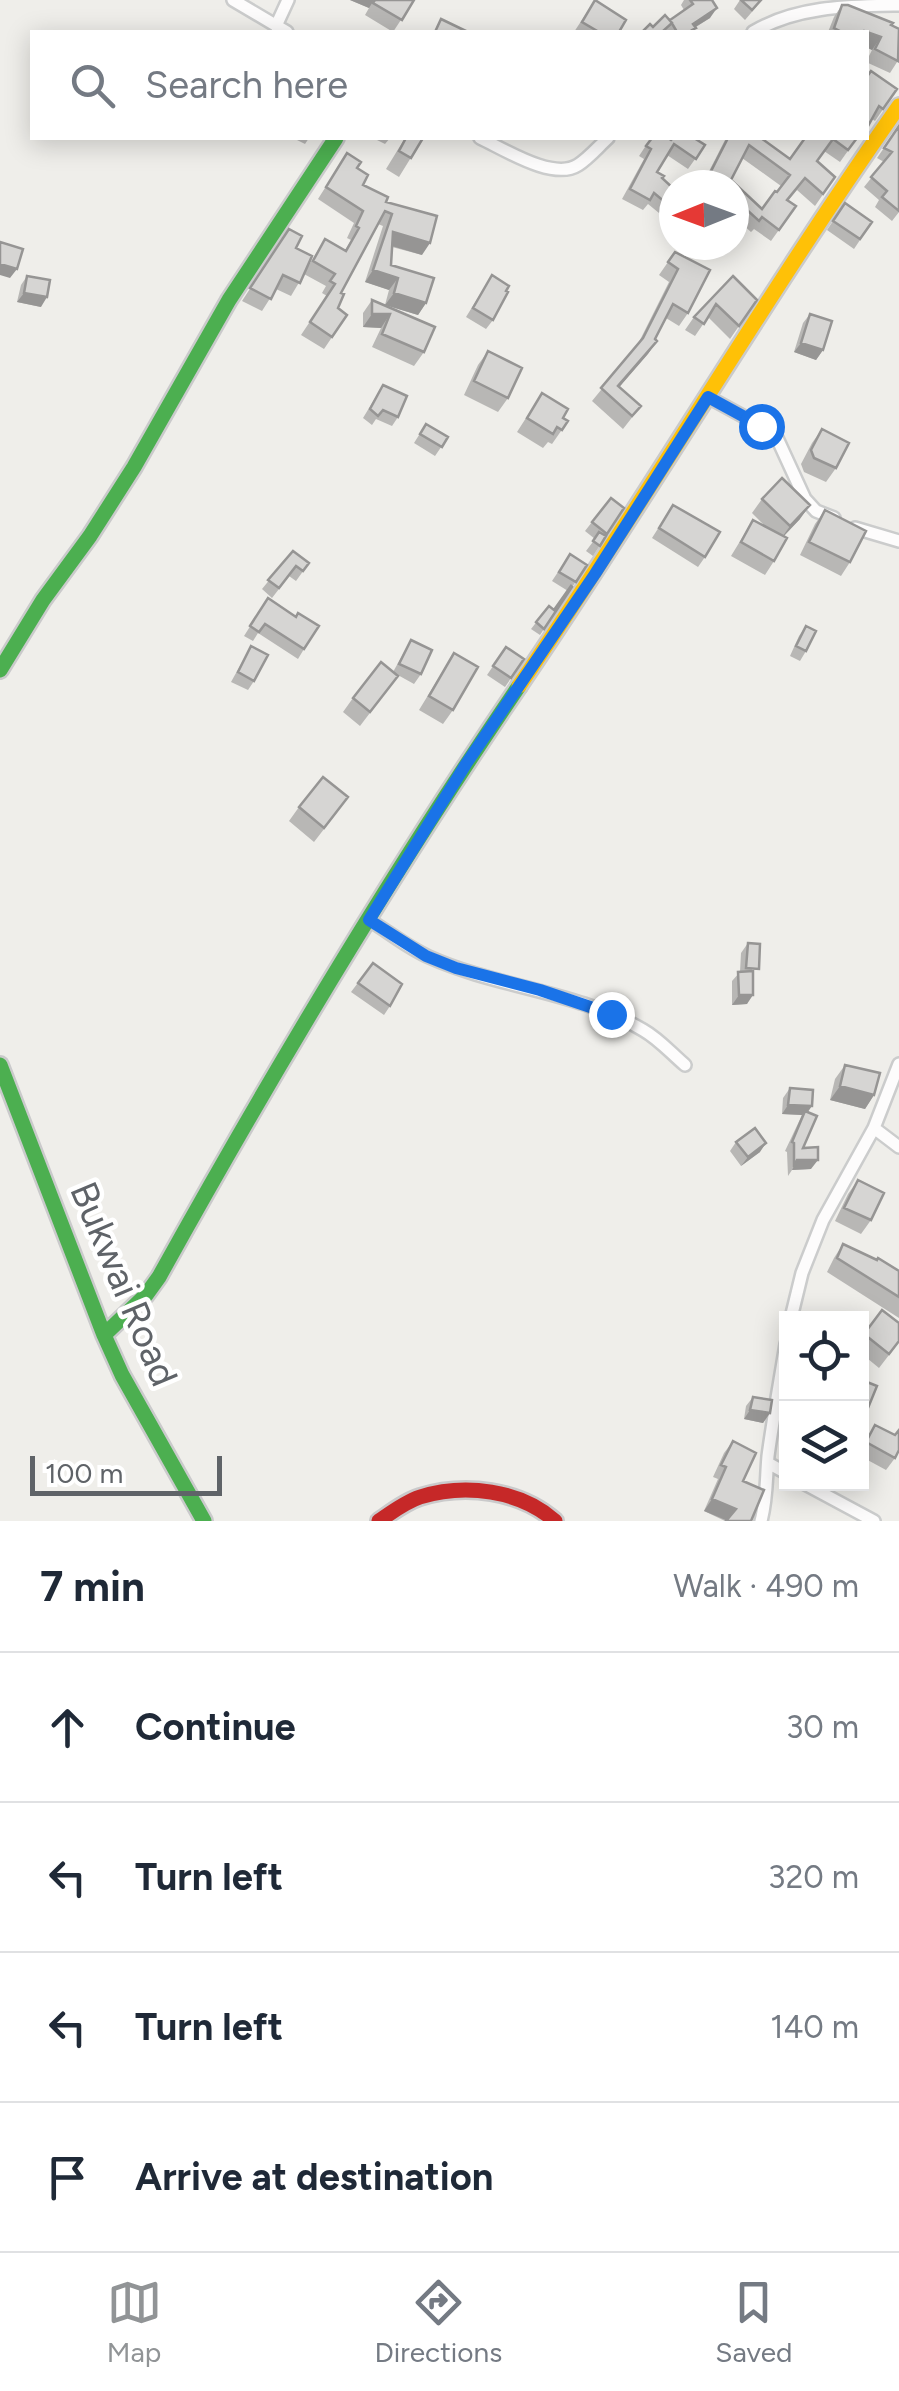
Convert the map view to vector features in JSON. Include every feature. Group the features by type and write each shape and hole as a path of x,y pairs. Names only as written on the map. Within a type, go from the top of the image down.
{"street":[{"path":"233,0 281,29 288,0"},
{"path":"757,30 796,14 847,6 899,4"},
{"path":"104,1334 146,1295 159,1277 242,1128 466,764 595,574 832,201 899,106"},
{"path":"0,670 134,467 229,300 335,140"},
{"path":"484,140 561,170 577,166 606,140"},
{"path":"708,397 776,438 806,499 816,511 899,541"},
{"path":"369,920 426,956 456,968 611,1014 646,1031 685,1065"},
{"path":"793,1311 823,1220 874,1128 899,1064"},
{"name":"Bukwai Road","path":"0,1065 122,1375 204,1521"},
{"path":"874,1128 899,1147"},
{"path":"761,1521 779,1390"},
{"path":"768,1463 779,1469"},
{"path":"379,1521 418,1498 465,1490 530,1502 555,1521"},
{"path":"819,1491 874,1521"}],"building":[{"path":"414,0 402,20 373,3"},
{"path":"595,0 626,20 620,30 596,30 582,22"},
{"path":"690,0 712,0 717,8 693,24 696,28 676,30 670,20 693,4"},
{"path":"741,0 761,0 752,10"},
{"path":"842,5 893,23 899,29 898,61 875,49 881,37 869,30 834,28"},
{"path":"665,15 672,23 664,30 644,30 650,24 653,27"},
{"path":"441,19 464,30 436,30"},
{"path":"871,71 897,89 883,109 879,106 869,124"},
{"path":"899,126 899,211 882,197 887,191 871,177 892,152 884,148"},
{"path":"405,140 422,140 411,158 399,151"},
{"path":"650,140 697,140 705,145 696,159 674,144 657,172 659,197 654,193 650,200 630,189 651,149 646,146"},
{"path":"727,140 764,140 790,159 804,140 832,140 817,161 835,177 823,194 805,178 787,200 796,206 779,230 762,217 759,221 749,212 749,197 762,209 790,175 749,145 736,170 712,170"},
{"path":"834,140 856,140 848,150"},
{"path":"347,153 361,162 357,168 368,175 363,185 388,197 386,202 437,216 430,243 393,232 391,265 434,278 426,303 394,293 398,278 373,270 392,214 385,211 341,293 344,294 338,308 347,315 332,337 310,322 335,284 330,281 335,274 313,261 325,239 346,251 359,228 356,226 363,211 326,187"},
{"path":"845,203 872,222 860,239 833,221"},
{"path":"289,229 302,236 296,248 312,256 300,283 283,275 271,299 250,288"},
{"path":"0,242 23,249 17,269 0,264"},
{"path":"691,260 710,270 688,313 673,304 657,341 618,386 641,406 632,416 601,388 643,338 678,269 668,262"},
{"path":"492,275 509,286 493,320 473,308"},
{"path":"27,276 50,280 47,297 24,293"},
{"path":"733,276 757,300 739,326 716,304 704,324 694,317"},
{"path":"372,300 435,327 424,352 382,334 390,314 372,314"},
{"path":"810,314 832,321 823,350 801,343"},
{"path":"488,351 522,368 508,398 474,381"},
{"path":"383,385 407,396 398,417 383,410 378,416 370,409"},
{"path":"542,393 568,409 563,418 568,421 553,434 527,418"},
{"path":"426,424 448,437 442,447 420,434"},
{"path":"822,429 849,443 836,468 814,458 811,450"},
{"path":"782,478 810,505 790,526 762,499"},
{"path":"611,498 624,508 607,534 592,522"},
{"path":"673,505 720,532 705,557 659,528"},
{"path":"825,510 866,531 850,562 809,542"},
{"path":"753,520 787,538 774,561 741,542"},
{"path":"599,532 606,536 600,546 593,541"},
{"path":"293,551 309,563 303,571 296,566 279,588 268,580"},
{"path":"570,554 587,565 576,582 559,572"},
{"path":"571,586 544,629 536,622 549,606 554,610"},
{"path":"268,598 296,617 298,613 319,626 304,649 265,624 259,632 250,626"},
{"path":"806,626 816,631 806,651 796,646"},
{"path":"411,640 432,650 421,674 399,664"},
{"path":"251,646 268,655 254,681 238,672"},
{"path":"506,647 524,659 511,678 493,666"},
{"path":"454,653 478,667 453,710 429,696"},
{"path":"381,662 398,676 370,712 353,698"},
{"path":"323,777 348,797 324,828 299,807"},
{"path":"748,943 760,944 759,969 746,968"},
{"path":"373,963 402,984 390,1006 358,983"},
{"path":"753,971 753,995 739,995 738,972"},
{"path":"845,1065 880,1073 874,1095 840,1086"},
{"path":"790,1088 813,1090 812,1106 788,1105"},
{"path":"805,1111 817,1116 803,1148 818,1147 818,1160 797,1160 794,1167 792,1142"},
{"path":"755,1128 766,1143 748,1157 736,1142"},
{"path":"858,1180 884,1193 871,1220 844,1208"},
{"path":"843,1244 899,1271 899,1297 837,1258"},
{"path":"882,1310 899,1323 899,1341 889,1354 869,1338 869,1327"},
{"path":"869,1383 877,1386 869,1406"},
{"path":"753,1397 772,1400 770,1413 750,1410"},
{"path":"875,1425 895,1435 899,1430 895,1458 869,1444"},
{"path":"733,1441 756,1453 743,1481 764,1490 751,1521 726,1521 736,1509 712,1499 726,1467 721,1465"}],"traffic: fast":[{"path":"0,670 134,467 229,300 335,140"},
{"path":"104,1335 159,1277 332,977 519,686"},
{"path":"0,1065 104,1335 122,1375 204,1521"}],"traffic: slow":[{"path":"519,686 899,106"}],"traffic: jam":[{"path":"379,1521 420,1497 455,1490 509,1496 555,1521"}],"route":[{"path":"611,1014 456,968 426,956 369,920 466,764 595,574 708,397 761,426"}]}
